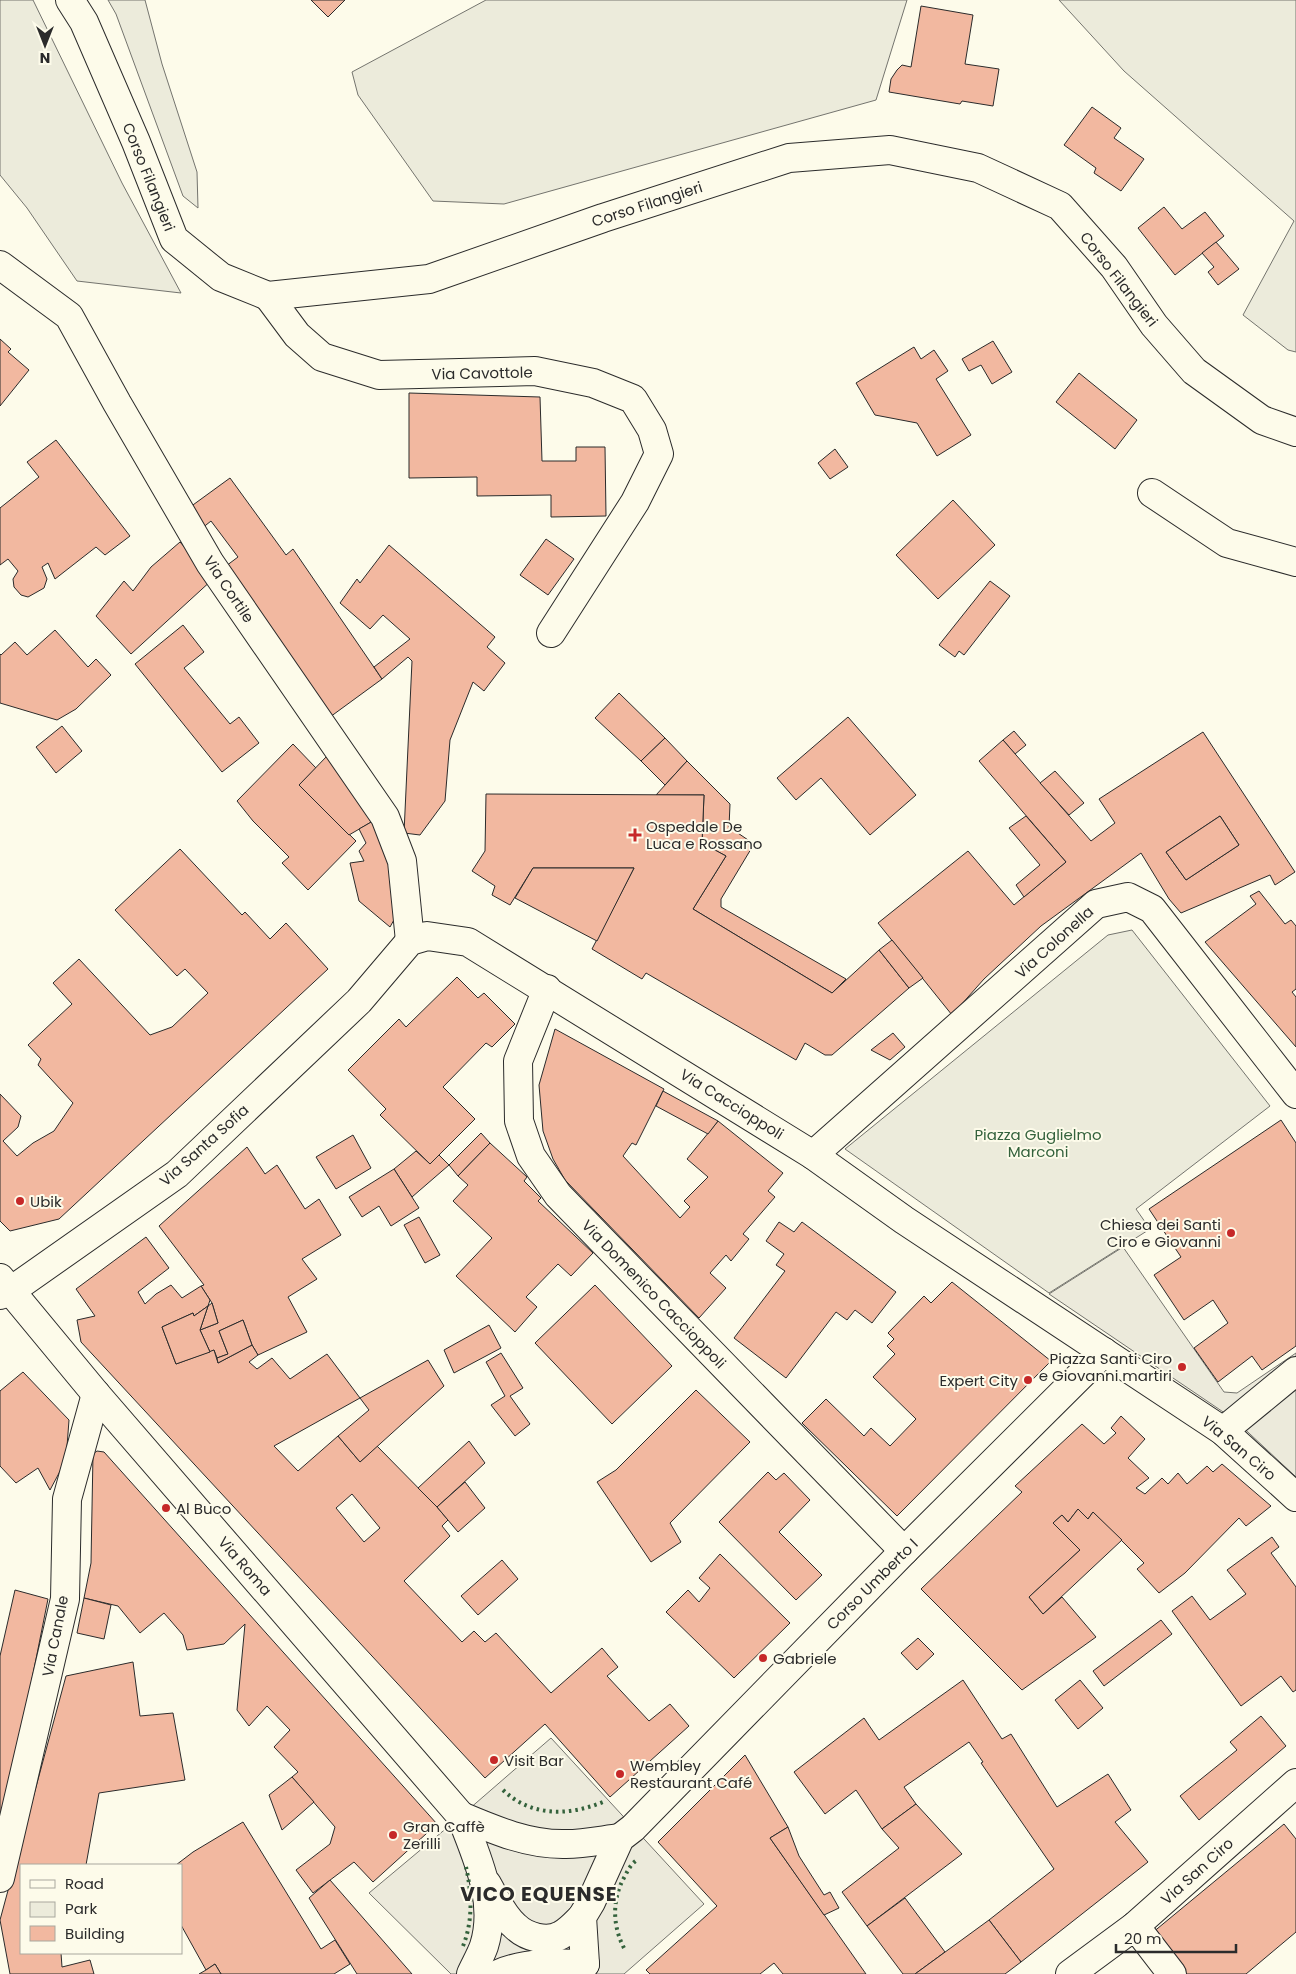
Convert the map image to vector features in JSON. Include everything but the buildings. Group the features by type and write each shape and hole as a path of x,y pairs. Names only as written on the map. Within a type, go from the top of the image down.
{"street":[{"name":"Corso Filangieri","path":"70,0 84,22 136,142 174,239 221,277 268,296 429,278 603,218 789,158 890,150 978,168 1060,206 1114,267 1154,324 1194,371 1262,420 1296,432"},
{"name":"Via Cortile","path":"0,265 69,316 210,563 385,817 402,861 410,941"},
{"name":"Via Cavottole","path":"268,296 297,334 322,357 379,374 535,371 593,382 633,398 652,430 659,454 635,502 551,633"},
{"path":"1152,493 1227,543 1296,562"},
{"name":"Via Colonella","path":"814,1155 1096,904 1128,897 1152,909 1296,1094"},
{"name":"Via Caccioppoli","path":"410,941 426,936 468,942 814,1155 904,1220 1104,1352"},
{"name":"Via Santa Sofia","path":"4,1288 177,1174 359,1001 410,941"},
{"name":"Via Domenico Caccioppoli","path":"547,989 518,1061 520,1121 531,1156 558,1196 904,1551"},
{"name":"Via Roma","path":"4,1288 461,1816"},
{"name":"Corso Umberto I","path":"620,1838 633,1828 904,1551 1104,1352"},
{"name":"Via San Ciro","path":"1104,1352 1223,1431 1296,1497"},
{"path":"1223,1431 1296,1371"},
{"name":"Via Canale","path":"0,1878 65,1599 67,1499 96,1394"},
{"name":"Via San Ciro","path":"1070,1974 1135,1926 1296,1783"},
{"path":"461,1816 502,1833 524,1839 565,1844 620,1838"},
{"path":"461,1816 484,1878 497,1902 515,1926 533,1936 546,1939 561,1935 582,1917 595,1894 620,1838"},
{"path":"471,1974 484,1946 488,1912 484,1878"},
{"path":"498,1974 540,1963 591,1969 582,1917"},
{"path":"1135,1926 1172,1974"}],"green space":[{"path":"0,0 33,0 122,183 181,293 77,281 27,208 0,175"},
{"path":"108,0 145,0 162,64 197,172 198,208 183,196 116,14"},
{"path":"486,0 907,0 876,100 504,204 433,201 358,95 352,72"},
{"path":"1059,0 1296,0 1296,352 1288,350 1243,315 1294,221 1124,71"},
{"name":"Piazza Guglielmo Marconi","path":"1132,930 1270,1106 1136,1209 1150,1229 1049,1293 845,1149 1108,935"}],"shaded area":[{"name":"Piazza Santi Ciro e Giovanni martiri","path":"1123,1247 1224,1392 1237,1393 1296,1353 1296,1477 1235,1420 1049,1294"},
{"path":"551,1738 704,1904 624,1974 451,1974 369,1893"}],"hedge":[{"path":"503,1790 514,1799 526,1805 551,1811 577,1810 603,1802"},
{"path":"624,1948 617,1930 616,1902 621,1884 630,1867 637,1860"},
{"path":"463,1946 469,1927 471,1907 466,1867"}],"place":[{"name":"Ospedale De Luca e Rossano","path":"635,835"},
{"name":"Ubik","path":"20,1201"},
{"name":"Chiesa dei Santi Ciro e Giovanni","path":"1231,1233"},
{"name":"Piazza Santi Ciro e Giovanni martiri","path":"1182,1367"},
{"name":"Expert City","path":"1028,1380"},
{"name":"Al Buco","path":"166,1508"},
{"name":"Gabriele","path":"763,1658"},
{"name":"Visit Bar","path":"494,1760"},
{"name":"Wembley Restaurant Café","path":"620,1774"},
{"name":"Gran Caffè Zerilli","path":"393,1835"}],"district":[{"name":"VICO EQUENSE","path":"539,1894"}]}
